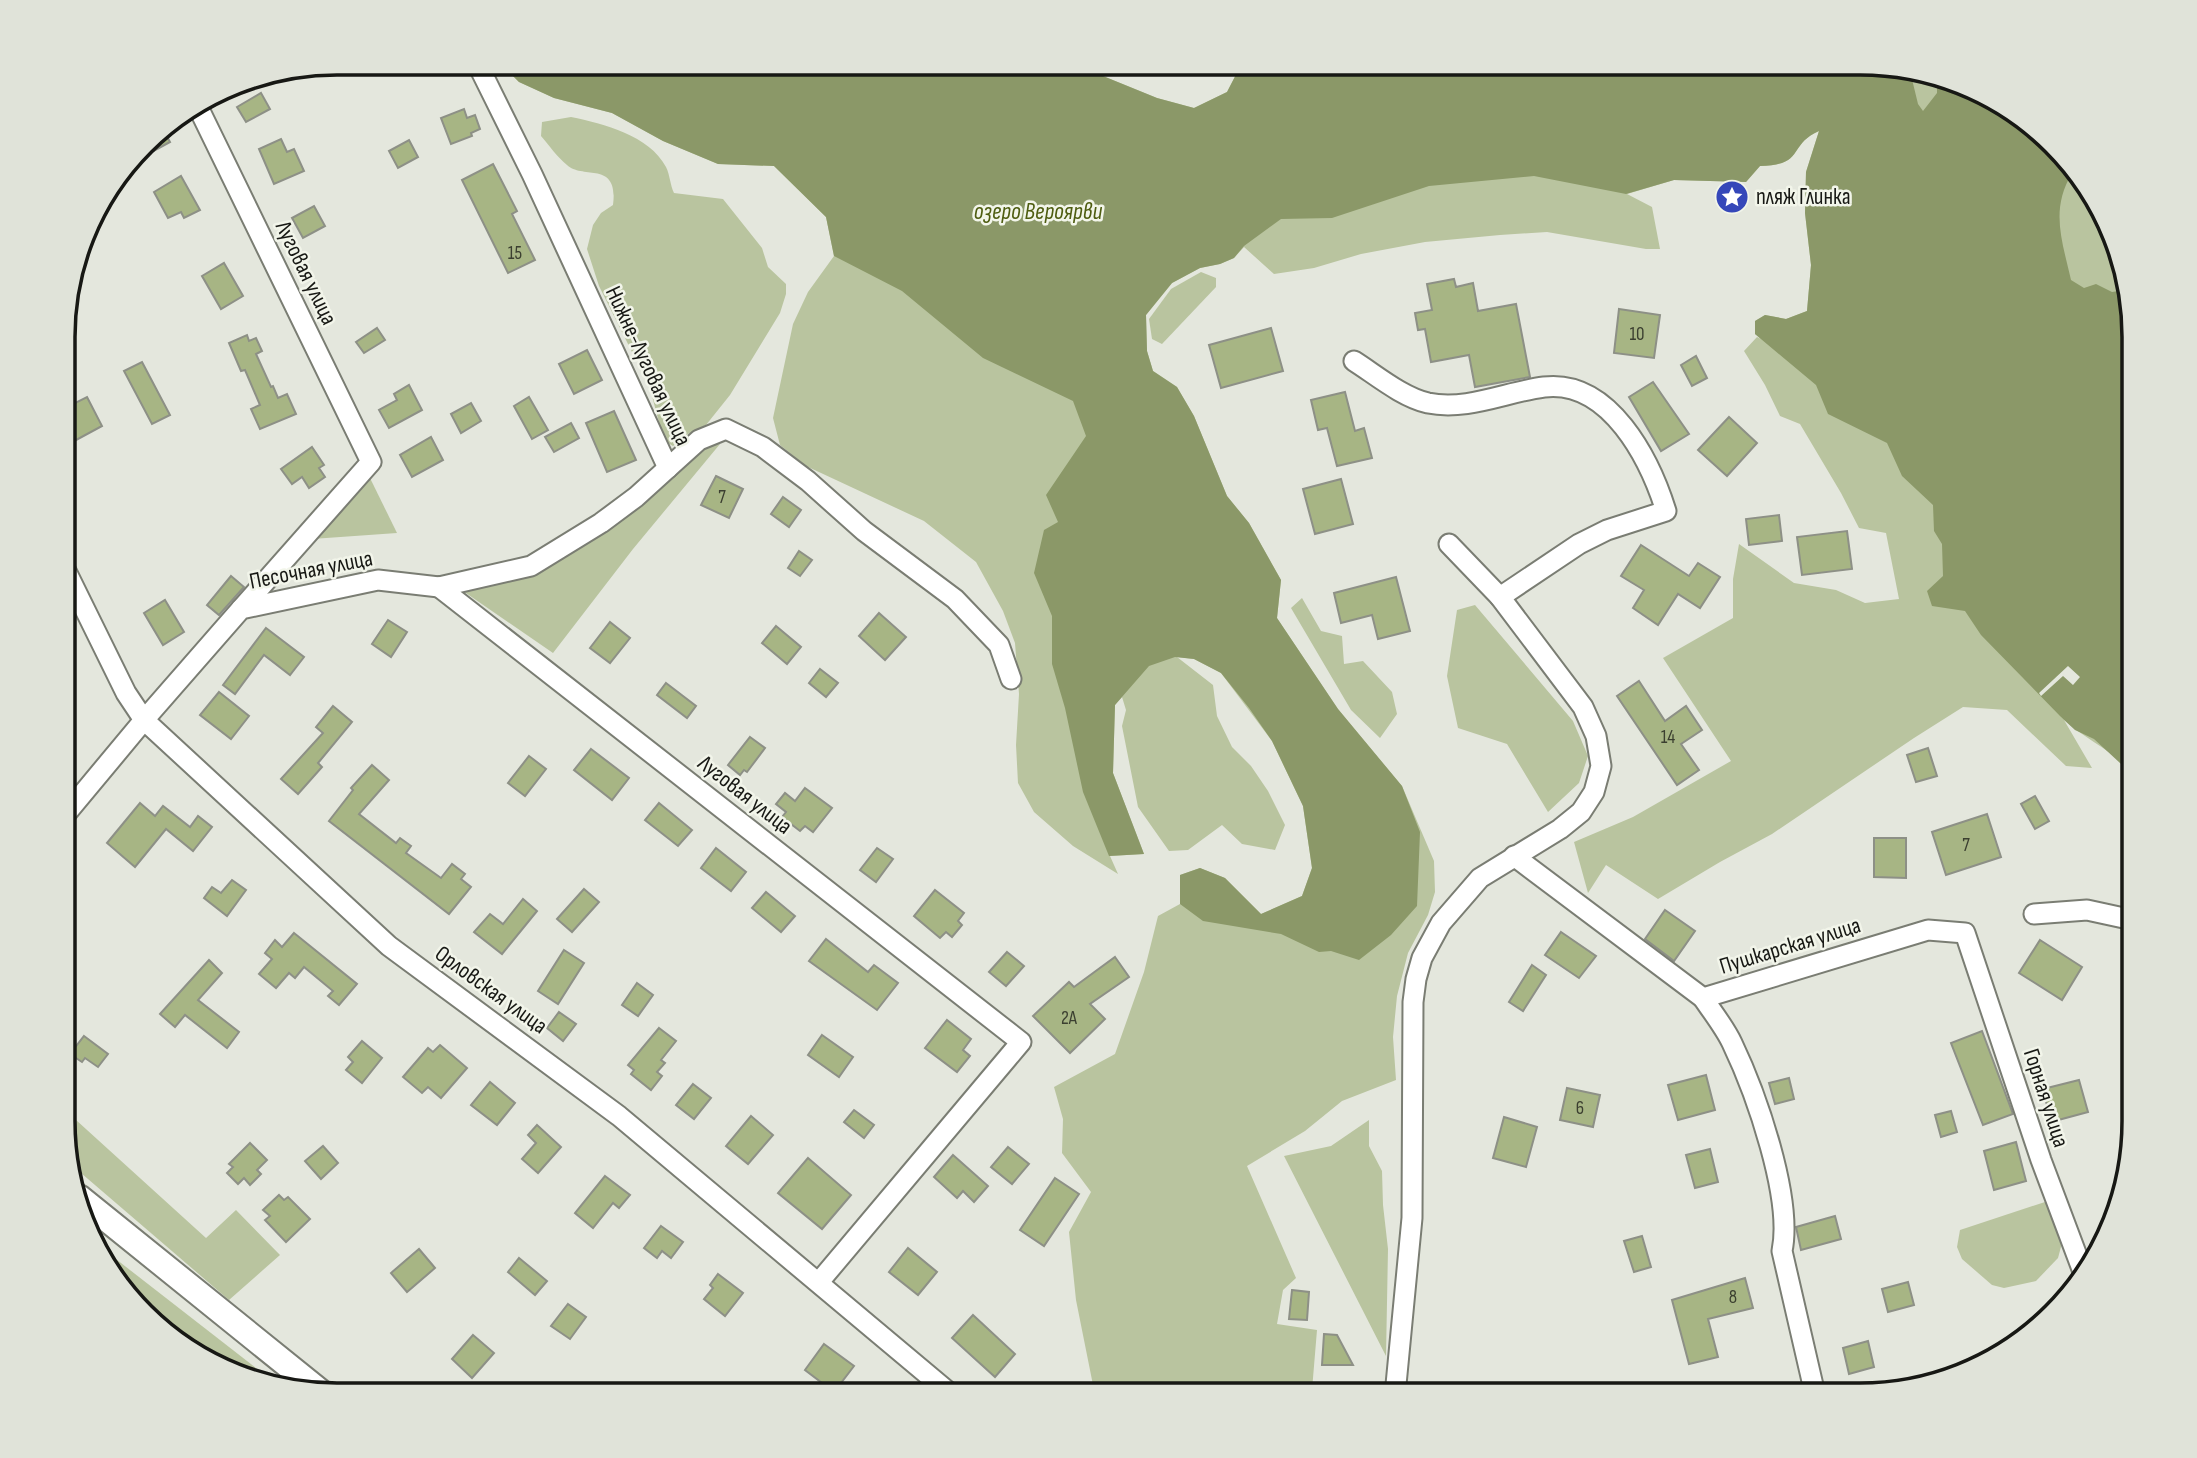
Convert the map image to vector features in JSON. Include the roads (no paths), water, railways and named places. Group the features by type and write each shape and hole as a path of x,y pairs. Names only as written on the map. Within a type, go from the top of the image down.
{"main road":[{"path":"89,1205 307,1381"}],"street":[{"name":"Нижне-Луговая улица","path":"483,75 532,174 668,468 699,440 726,429 763,447 808,481 864,531 955,599 999,645 1011,679"},
{"name":"Луговая улица","path":"201,113 370,462 241,609"},
{"path":"1354,361 1405,394 1427,403 1450,405 1476,402 1547,387 1572,390 1594,399 1616,417 1633,439 1655,477 1666,511 1607,530 1579,544 1500,597"},
{"name":"Песочная улица","path":"75,803 241,609 378,580 439,587 531,566 601,523 668,468"},
{"path":"1396,1383 1412,1218 1412,1026 1416,979 1422,958 1441,923 1480,878 1560,829 1581,812 1594,792 1601,766 1596,736 1583,708 1500,597 1449,544"},
{"name":"Луговая улица","path":"439,587 1021,1042 819,1282"},
{"name":"Орловская улица","path":"75,589 126,693 144,720 389,946 620,1116 938,1383"},
{"name":"Пушкарская улица","path":"1514,856 1703,998 1928,930 1965,933"},
{"path":"2034,914 2087,910 2122,918"},
{"name":"Горная улица","path":"1965,933 2041,1160 2080,1263"},
{"path":"1703,998 1732,1041 1751,1088 1777,1169 1785,1237 1782,1251 1812,1383"}],"water":[{"name":"озеро Вероярви","path":"512,75 1100,75 1157,98 1194,108 1227,92 1236,75 1860,75 1912,80 1918,104 1923,111 1937,93 1937,87 1960,95 2006,119 2033,140 2057,164 2069,179 2061,200 2060,225 2071,280 2084,288 2096,284 2112,292 2118,291 2122,337 2122,765 2094,739 2075,730 2060,716 1981,635 1965,611 1932,606 1927,591 1943,576 1942,544 1934,531 1933,505 1902,476 1887,443 1828,414 1816,385 1755,334 1755,321 1765,315 1786,319 1807,311 1811,265 1805,213 1806,172 1819,131 1809,136 1790,158 1774,165 1760,166 1746,182 1674,180 1626,194 1534,176 1429,186 1332,218 1281,219 1244,246 1234,258 1200,268 1172,283 1146,315 1147,351 1153,371 1177,387 1194,416 1227,496 1249,523 1281,580 1277,618 1338,709 1402,786 1420,832 1417,906 1391,935 1359,960 1331,951 1319,952 1281,934 1203,921 1180,904 1180,875 1200,868 1225,878 1261,914 1302,896 1312,868 1303,806 1272,741 1221,673 1194,659 1175,657 1149,666 1115,705 1113,773 1144,854 1109,856 1083,792 1065,708 1052,664 1052,616 1034,573 1044,530 1058,522 1046,495 1086,436 1073,401 983,358 902,291 834,256 826,217 774,166 718,164 663,141 612,113 554,98 519,82"}],"place":[{"name":"пляж Глинка","path":"1732,197"}]}
